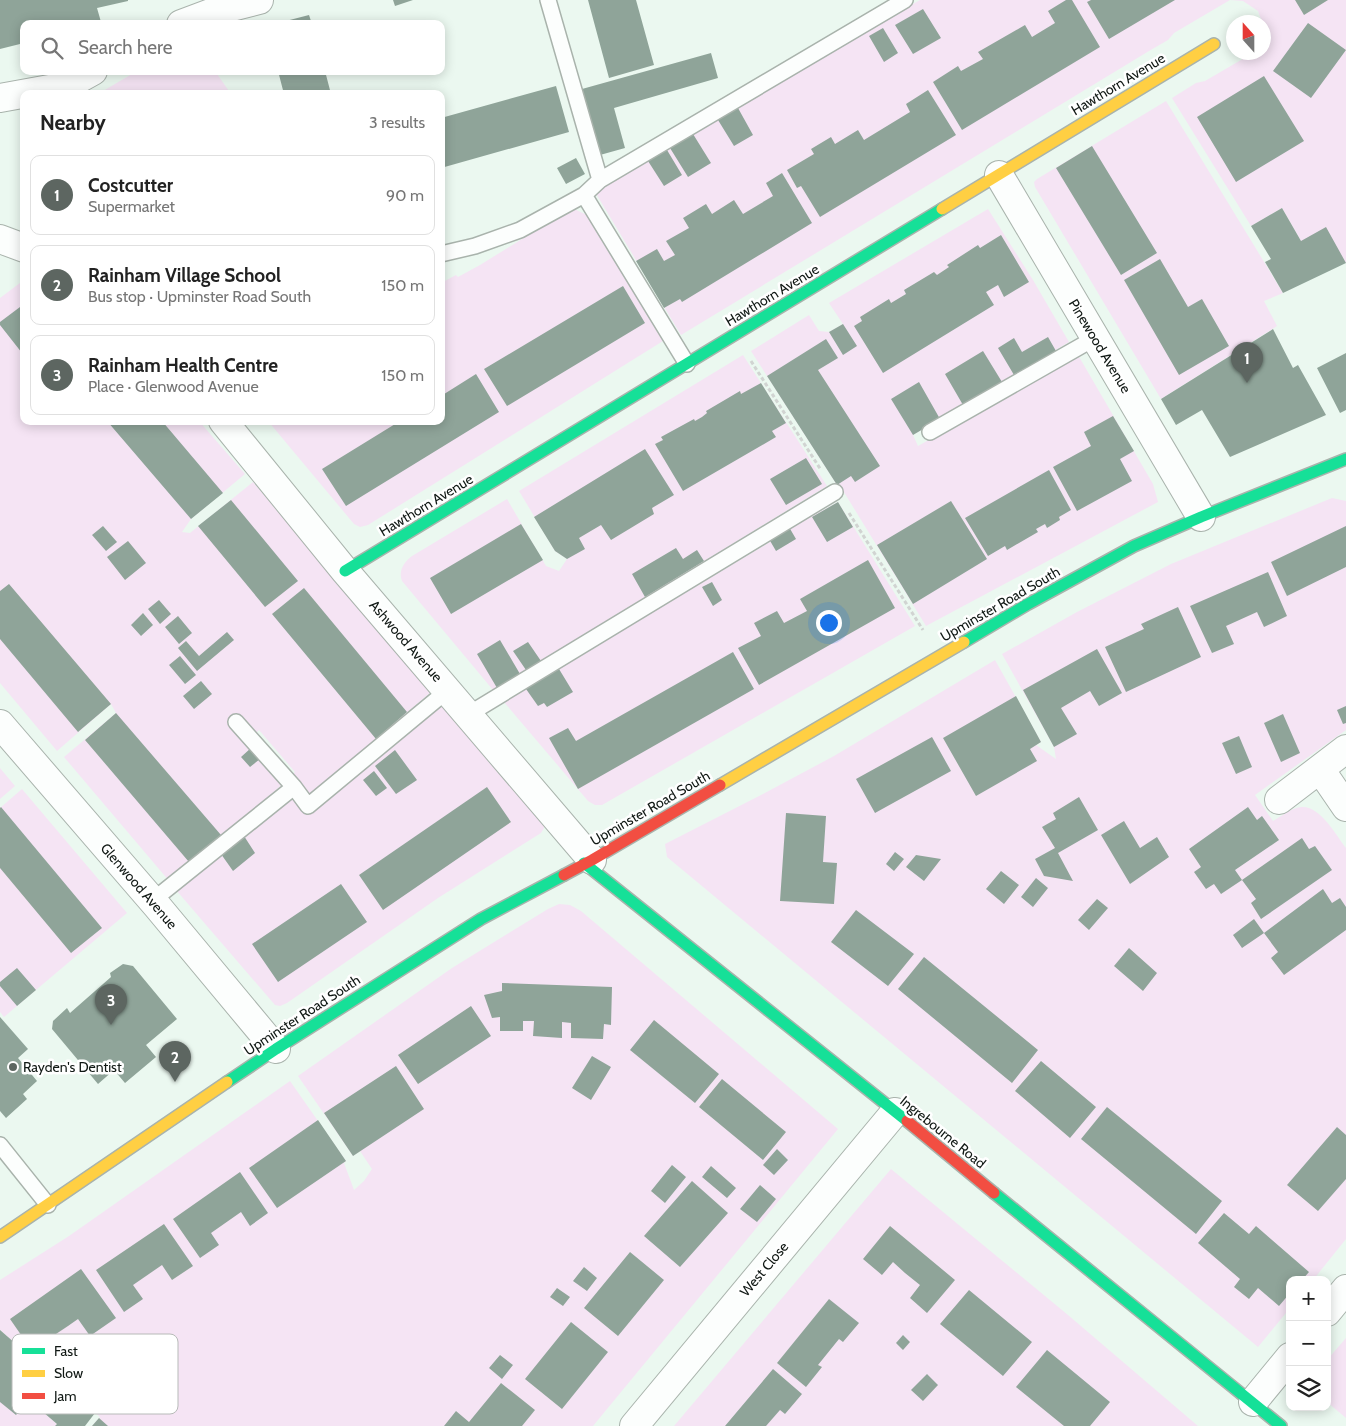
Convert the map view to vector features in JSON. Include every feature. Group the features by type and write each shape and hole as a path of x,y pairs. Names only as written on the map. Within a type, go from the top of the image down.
{"street":[{"path":"192,20 216,11 258,0"},
{"name":"Hawthorn Avenue","path":"346,571 1214,44"},
{"path":"44,90 66,86 86,75"},
{"path":"0,98 20,94"},
{"name":"Pinewood Avenue","path":"998,174 1201,516"},
{"path":"0,239 20,246"},
{"name":"Ashwood Avenue","path":"226,425 346,571 469,714 588,861"},
{"name":"Upminster Road South","path":"0,1237 276,1049 481,919 588,861 1028,604 1134,546 1201,516 1346,459"},
{"name":"Glenwood Avenue","path":"0,724 276,1049"},
{"path":"1279,800 1346,749"},
{"path":"1320,769 1346,807"},
{"name":"Ingrebourne Road","path":"588,861 1281,1426"},
{"name":"West Close","path":"634,1426 895,1112"},
{"path":"1331,1307 1346,1289"},
{"path":"1253,1402 1286,1362"}],"lane":[{"path":"548,0 600,180"},
{"path":"445,253 476,246 520,230 584,195 600,180 905,0"},
{"path":"584,195 687,364"},
{"path":"930,432 1095,338"},
{"path":"469,714 835,492"},
{"path":"236,722 294,787 308,806 448,690"},
{"path":"152,901 294,787"},
{"path":"0,1145 48,1205"}],"shaded area":[{"path":"920,0 1230,0 1174,33 1168,40 681,335 595,192"},
{"path":"1230,0 1346,0 1346,263 1301,241 1282,208 1251,226 1172,98 1196,83 1205,81 1241,60 1271,60 1271,15 1259,15 1258,11 1243,1"},
{"path":"130,75 218,75 228,90 105,90"},
{"path":"1166,101 1283,293 1264,301 1277,326 1161,399 1035,187 1034,182"},
{"path":"572,208 587,215 663,341 368,525 360,527 354,524 271,425 445,425 445,281 456,275 458,277"},
{"path":"988,209 1033,280 1069,342 913,435 918,446 1078,355 1153,484 1158,502 926,626 839,484 837,485 751,351 809,315 819,331 829,332 843,324 829,303"},
{"path":"20,283 20,425 202,425 245,474 191,519 182,532 190,533 253,482 431,692 308,797 289,777 295,772 259,730 253,736 284,783 170,882 64,757 116,713 111,704 57,751 0,683 0,298"},
{"path":"743,355 827,486 493,690 402,581 401,570 406,561 507,499 546,566 559,571 567,559 555,551 519,491"},
{"path":"1332,498 1346,501 1346,730 1255,795 1273,821 1301,807 1315,811 1327,822 1346,848 1346,1239 1316,1276 1286,1276 1286,1313 1258,1347 667,857 665,844 834,756 995,660 1041,742 1036,745 1056,759 1054,747 1002,654 1077,612 1171,564"},
{"path":"838,502 915,626 602,805 595,805 588,801 504,702 770,542 811,514 812,516"},
{"path":"442,704 544,825 544,828 541,833 438,898 287,1003 280,1006 275,1005 176,890 296,795 307,812"},
{"path":"0,768 15,786 0,799"},
{"path":"22,789 127,913 4,1017 0,1012 0,808"},
{"path":"559,904 570,905 581,911 838,1129 593,1426 92,1426 100,1417 97,1414 178,1414 178,1334 12,1334 12,1340 0,1330 0,1280 69,1236 290,1081 346,1161 344,1163 354,1190 364,1181 372,1169 360,1151 353,1156 298,1076 452,968"},
{"path":"891,1169 1068,1315 1198,1426 674,1426"},
{"path":"1346,1338 1346,1418 1331,1405 1331,1355"},
{"path":"0,1376 12,1386 12,1414 45,1414 57,1424 55,1426 0,1426"}],"building":[{"path":"0,0 128,0 97,8 100,20 20,20 20,44 0,49"},
{"path":"393,0 413,0 395,6"},
{"path":"588,0 636,0 654,65 609,78"},
{"path":"1066,0 1072,0 1100,47 962,130 933,82 958,66 961,71 983,59 978,52 1025,25 1032,37 1055,23 1048,11"},
{"path":"1091,0 1175,0 1109,39 1087,2"},
{"path":"1295,0 1328,0 1304,15"},
{"path":"923,9 941,38 913,54 895,25"},
{"path":"309,15 311,20 290,20"},
{"path":"1308,23 1346,50 1311,98 1273,71"},
{"path":"883,28 898,53 884,62 869,36"},
{"path":"711,53 718,78 614,108 625,148 600,155 582,89"},
{"path":"279,75 326,75 330,90 283,90"},
{"path":"1264,76 1304,141 1236,182 1197,117"},
{"path":"556,86 569,132 445,167 445,117"},
{"path":"928,90 956,135 820,217 801,186 797,188 787,170 814,154 811,149 831,137 835,144 858,130 864,140 910,112 906,104"},
{"path":"738,108 753,135 734,146 718,120"},
{"path":"693,134 711,163 688,177 670,148"},
{"path":"1092,146 1157,253 1121,275 1056,168"},
{"path":"667,150 682,175 664,186 648,161"},
{"path":"576,158 585,174 566,184 557,168"},
{"path":"782,173 812,223 682,302 680,299 664,308 636,261 657,249 664,261 675,255 666,241 689,228 683,218 706,204 712,214 734,200 743,214 773,196 766,183"},
{"path":"1282,208 1301,241 1326,227 1346,263 1283,293 1265,262 1271,259 1251,226"},
{"path":"1001,235 1029,282 1004,297 998,285 986,292 994,305 883,373 854,326 862,321 860,317 889,299 891,303 906,294 904,290 934,272 937,275 949,267 947,265 978,245 980,248"},
{"path":"1160,259 1188,307 1202,299 1229,346 1179,375 1124,280"},
{"path":"623,286 645,323 507,406 484,369"},
{"path":"20,307 20,350 0,325 0,322"},
{"path":"843,324 857,346 843,355 829,332"},
{"path":"1273,329 1293,368 1298,365 1326,415 1230,457 1202,410 1176,425 1161,399"},
{"path":"1048,337 1056,351 1014,375 998,348 1014,338 1022,352"},
{"path":"826,339 838,358 818,370 880,466 855,482 851,476 837,485 767,376"},
{"path":"983,351 1002,382 963,405 945,374"},
{"path":"1346,353 1346,410 1340,413 1317,368"},
{"path":"476,374 499,412 346,506 322,469 394,425 445,425 445,393"},
{"path":"919,382 940,419 913,435 891,399"},
{"path":"761,383 786,423 772,431 776,437 683,491 655,444 663,440 661,437 694,419 695,421 702,417 707,413 706,411 740,391 741,394"},
{"path":"1113,416 1134,451 1120,459 1132,481 1077,511 1053,467 1091,446 1084,432"},
{"path":"110,425 165,425 223,493 191,519"},
{"path":"645,449 674,495 652,508 654,514 611,540 601,525 579,538 585,549 567,559 555,551 534,517"},
{"path":"806,458 822,484 786,505 770,479"},
{"path":"1049,470 1071,510 1059,517 1060,520 1047,528 1045,524 1036,529 1038,532 1007,550 1005,546 988,556 965,518"},
{"path":"231,500 298,581 265,607 198,526"},
{"path":"951,501 987,559 913,604 877,545"},
{"path":"838,502 853,527 827,542 812,517"},
{"path":"521,524 543,560 451,614 430,578"},
{"path":"103,526 117,542 106,551 92,535"},
{"path":"1346,526 1346,567 1287,596 1271,562"},
{"path":"789,527 796,539 776,551 769,539"},
{"path":"128,541 146,563 125,580 107,557"},
{"path":"676,548 683,559 697,550 704,561 645,597 632,574"},
{"path":"868,560 895,608 759,685 738,648 761,636 754,623 777,611 784,623 807,611 800,599"},
{"path":"1268,572 1287,616 1264,627 1257,612 1226,626 1234,644 1212,653 1190,606"},
{"path":"712,582 722,600 713,606 702,587"},
{"path":"9,584 111,704 78,732 0,639 0,591"},
{"path":"304,588 407,712 376,739 272,614"},
{"path":"159,600 171,614 160,624 148,609"},
{"path":"1178,607 1201,657 1126,692 1105,647 1144,629 1141,624"},
{"path":"143,613 153,625 141,636 131,625"},
{"path":"178,616 192,633 179,644 165,627"},
{"path":"227,632 234,640 197,671 178,648 186,641 199,656"},
{"path":"500,640 520,674 497,688 477,654"},
{"path":"528,642 541,661 526,670 513,651"},
{"path":"1097,649 1122,693 1099,706 1090,691 1061,708 1077,734 1054,747 1023,690"},
{"path":"733,652 754,689 578,789 549,738 568,728 576,741"},
{"path":"180,656 196,675 185,684 169,665"},
{"path":"559,669 573,692 547,707 544,703 538,706 526,689"},
{"path":"201,681 212,694 194,709 183,696"},
{"path":"1016,696 1041,742 1030,749 1037,761 976,796 943,738"},
{"path":"1346,706 1346,723 1343,724 1337,710"},
{"path":"116,713 221,835 189,862 85,740"},
{"path":"1283,714 1300,753 1281,762 1264,723"},
{"path":"1239,736 1252,767 1236,774 1222,743"},
{"path":"932,737 951,771 875,813 856,779"},
{"path":"251,748 260,759 250,767 241,757"},
{"path":"395,750 417,780 396,794 375,766"},
{"path":"374,771 387,788 376,796 363,780"},
{"path":"487,787 511,822 383,910 359,875"},
{"path":"1079,797 1098,830 1058,853 1073,881 1044,876 1035,859 1055,848 1042,827 1056,819 1053,813"},
{"path":"1,807 102,928 71,953 0,868"},
{"path":"1248,807 1257,820 1262,816 1279,840 1235,870 1242,880 1221,894 1214,884 1206,889 1194,872 1201,867 1189,849"},
{"path":"786,813 826,816 823,862 837,863 834,904 780,901"},
{"path":"1124,821 1140,848 1157,837 1169,857 1130,884 1101,835"},
{"path":"244,836 255,853 233,871 221,854"},
{"path":"1302,838 1309,849 1315,846 1332,870 1261,919 1251,903 1256,899 1242,880"},
{"path":"895,852 904,859 894,871 886,864"},
{"path":"916,855 941,859 924,881 906,867"},
{"path":"1001,871 1019,885 1004,904 986,889"},
{"path":"1036,878 1048,888 1033,907 1021,897"},
{"path":"341,884 367,922 278,982 252,944"},
{"path":"1323,889 1332,903 1340,898 1346,907 1346,930 1284,975 1271,958 1278,952 1264,933"},
{"path":"1097,899 1108,908 1089,930 1078,920"},
{"path":"856,910 914,954 888,986 831,942"},
{"path":"1254,919 1264,933 1242,948 1233,935"},
{"path":"1129,948 1157,973 1143,991 1114,966"},
{"path":"924,957 1038,1050 1012,1083 898,989"},
{"path":"123,964 133,966 177,1019 146,1045 156,1057 125,1083 114,1070 98,1084 52,1029 53,1021 67,1008 70,1013 111,977 110,973"},
{"path":"17,968 36,990 17,1006 0,986 0,982"},
{"path":"502,983 612,987 611,1025 604,1024 603,1039 571,1038 571,1023 562,1022 562,1038 533,1036 534,1021 523,1021 523,1031 500,1031 500,1017 492,1018 484,995 502,991"},
{"path":"471,1006 491,1036 418,1084 398,1055"},
{"name":"Rayden's Dentist","path":"0,1017 28,1049 18,1058 37,1081 23,1094 27,1099 6,1118 0,1111"},
{"path":"654,1020 719,1074 695,1103 630,1050"},
{"path":"592,1056 611,1067 591,1100 572,1088"},
{"path":"1041,1061 1096,1107 1070,1138 1015,1091"},
{"path":"396,1066 424,1109 353,1156 324,1113"},
{"path":"722,1079 786,1132 763,1160 699,1107"},
{"path":"1107,1107 1222,1201 1196,1234 1081,1139"},
{"path":"318,1120 346,1161 277,1208 249,1168"},
{"path":"1337,1127 1346,1135 1346,1179 1318,1211 1287,1185"},
{"path":"777,1149 788,1160 774,1175 763,1165"},
{"path":"672,1165 686,1177 665,1203 651,1191"},
{"path":"711,1166 736,1188 727,1198 702,1177"},
{"path":"240,1172 268,1213 250,1226 241,1212 211,1233 219,1245 200,1258 173,1219"},
{"path":"692,1181 728,1213 680,1267 644,1236"},
{"path":"760,1185 776,1199 757,1222 740,1209"},
{"path":"1224,1213 1249,1234 1256,1226 1309,1272 1306,1276 1286,1276 1286,1298 1279,1306 1258,1288 1249,1299 1234,1287 1240,1279 1198,1243"},
{"path":"164,1224 193,1266 172,1280 162,1265 133,1285 143,1299 124,1312 96,1270"},
{"path":"890,1226 955,1280 927,1313 910,1298 920,1285 893,1262 882,1275 863,1259"},
{"path":"630,1252 664,1280 618,1336 584,1308"},
{"path":"584,1267 597,1278 587,1291 573,1281"},
{"path":"81,1269 116,1318 93,1334 89,1334 78,1319 56,1334 20,1334 10,1319"},
{"path":"557,1288 570,1297 563,1306 550,1297"},
{"path":"969,1290 1032,1342 1003,1376 940,1324"},
{"path":"829,1299 859,1323 843,1342 839,1339 818,1365 822,1367 806,1387 777,1363"},
{"path":"571,1322 608,1352 562,1409 525,1379"},
{"path":"0,1330 12,1340 12,1412 0,1402"},
{"path":"903,1335 910,1342 903,1350 896,1343"},
{"path":"1047,1350 1110,1402 1090,1426 1064,1426 1016,1387"},
{"path":"500,1355 513,1365 502,1379 489,1368"},
{"path":"773,1369 802,1394 785,1414 780,1410 766,1426 725,1426"},
{"path":"927,1374 938,1385 923,1401 911,1390"},
{"path":"501,1383 535,1410 522,1426 444,1426 456,1411 469,1422"},
{"path":"45,1414 94,1414 85,1426 55,1426 57,1424"},
{"path":"99,1418 108,1426 92,1426"}],"traffic: fast":[{"path":"345,571 942,209"},
{"path":"964,642 1028,604 1134,546 1346,459"},
{"path":"584,863 907,1121"},
{"path":"227,1082 481,919 564,875"},
{"path":"994,1193 1281,1426"}],"traffic: slow":[{"path":"942,209 1214,44"},
{"path":"720,785 964,642"},
{"path":"0,1237 227,1082"}],"traffic: jam":[{"path":"564,875 720,785"},
{"path":"907,1121 994,1193"}],"place":[{"name":"Costcutter","path":"1247,383"},
{"name":"Rainham Health Centre","path":"111,1025"},
{"name":"Rayden's Dentist","path":"13,1067"},
{"name":"Rainham Village School","path":"175,1082"}]}
